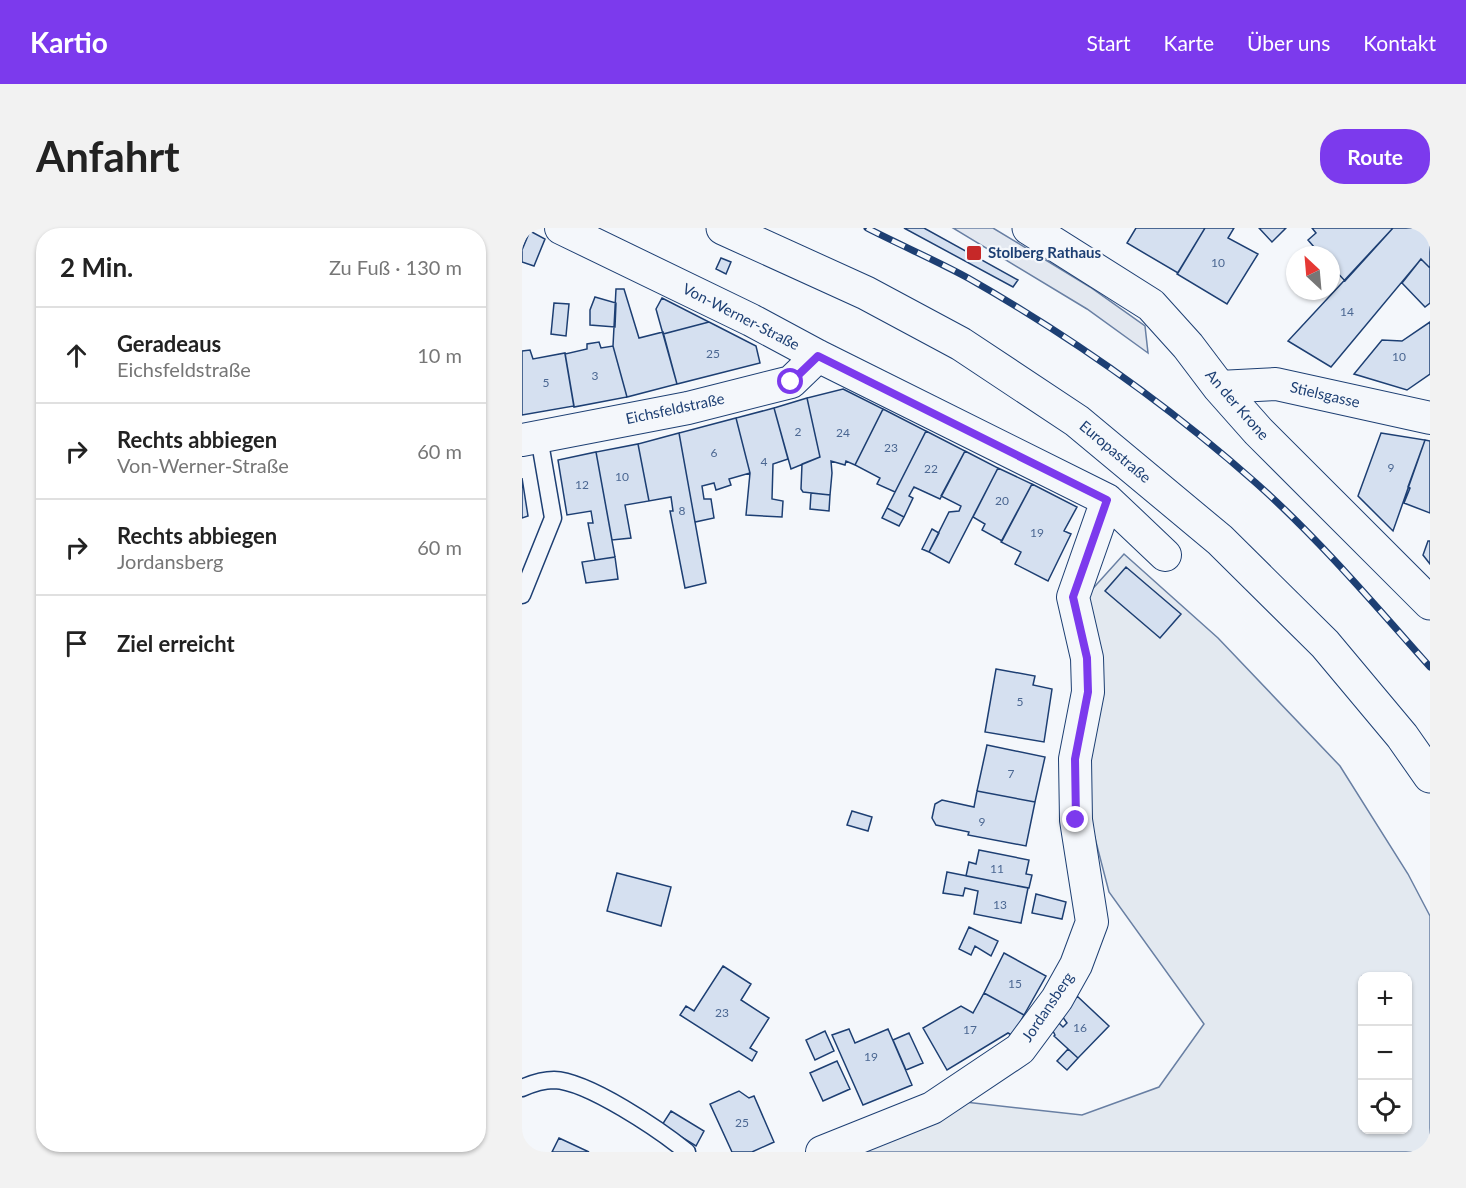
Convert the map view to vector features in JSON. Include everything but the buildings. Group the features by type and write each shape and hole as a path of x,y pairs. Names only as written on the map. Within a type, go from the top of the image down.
{"main road":[{"name":"Europastraße","path":"723,228 866,293 961,344 1077,421 1220,540 1325,644 1402,736 1430,776"},
{"name":"An der Krone","path":"1029,228 1151,305 1258,430 1430,603"}],"street":[{"name":"Von-Werner-Straße","path":"561,228 751,320 818,356 1107,500 1165,555"},
{"name":"Eichsfeldstraße","path":"531,439 688,408 791,382 818,356"},
{"name":"Stielsgasse","path":"1219,387 1276,384 1430,418"},
{"name":"Jordansberg","path":"822,1152 932,1108 1020,1049 1058,999 1076,965 1092,922 1076,810 1075,759 1088,692 1087,658 1073,597 1107,500"}],"lane":[{"path":"522,595 553,518 531,439"},
{"path":"522,1088 554,1080 579,1086 664,1133 687,1152"}],"shaded area":[{"path":"953,228 993,228 1090,287 1145,326 1148,353 1087,309"},
{"path":"1124,554 1218,638 1340,766 1408,874 1430,916 1430,1152 850,1152 965,1102 1082,1115 1159,1087 1204,1024 1109,892 1090,819 1087,595"}],"railway":[{"path":"867,228 956,271 1006,300 1081,348 1188,426 1279,504 1346,572 1430,667"}],"place":[{"name":"Stolberg Rathaus","path":"974,253"}],"route":[{"path":"791,382 818,356 1107,500 1073,597 1087,658 1088,692 1075,759 1076,820"}]}
